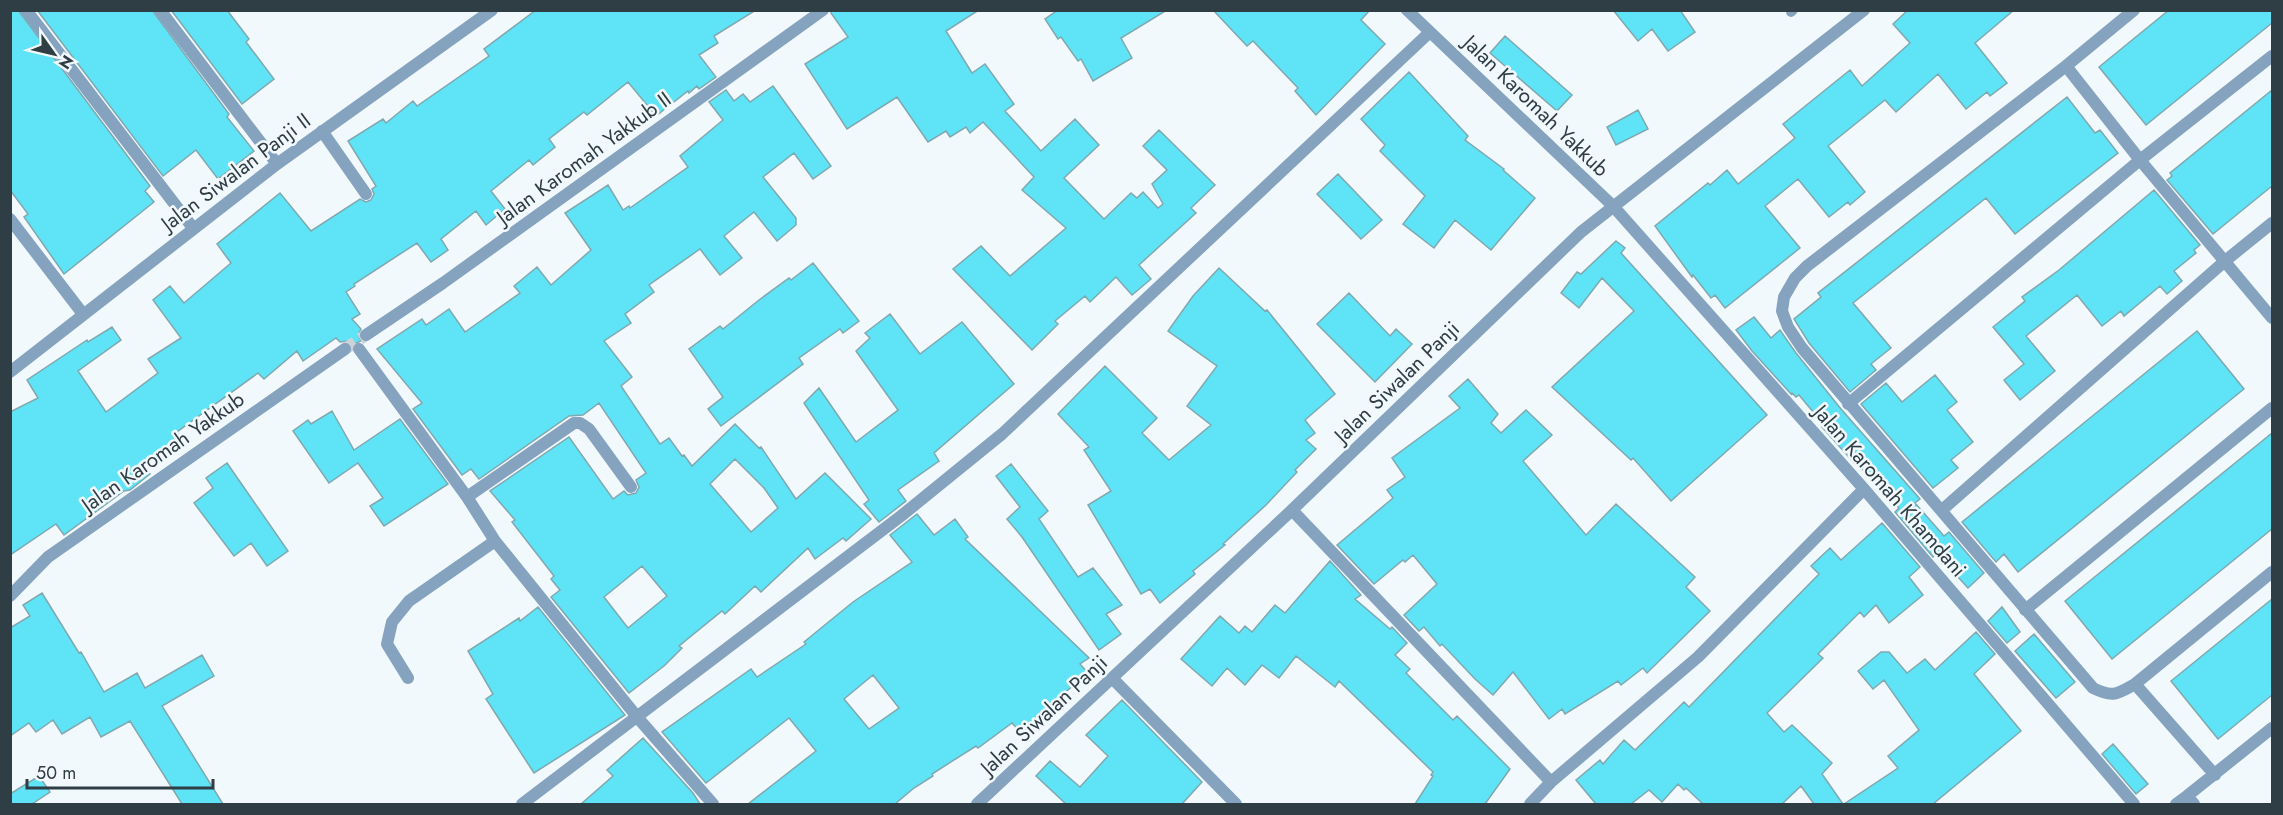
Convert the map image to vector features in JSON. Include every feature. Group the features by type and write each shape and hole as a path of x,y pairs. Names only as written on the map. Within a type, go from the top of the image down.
{"street":[{"path":"26,10 193,228"},
{"path":"160,10 277,164"},
{"name":"Jalan Siwalan Panji II","path":"10,372 322,130 492,10"},
{"name":"Jalan Karomah Yakkub II","path":"366,335 443,283 824,10"},
{"name":"Jalan Karomah Yakkub","path":"1407,10 1613,206"},
{"name":"Jalan Siwalan Panji","path":"977,804 1292,510 1581,232 1864,10"},
{"path":"2134,10 2066,66 1816,259 1795,278 1784,297 1782,311 1788,327 1802,348 1848,404 1942,510 2093,688 2109,695 2116,694 2135,684 2272,572"},
{"path":"522,804 901,516 1002,434 1430,32"},
{"path":"1848,404 2139,160 2272,56"},
{"path":"2066,66 2139,160 2272,318"},
{"path":"322,130 366,194"},
{"name":"Jalan Karomah Khamdani","path":"1613,206 1864,489 2134,804"},
{"path":"10,219 83,314"},
{"path":"1942,510 2225,261 2272,223"},
{"name":"Jalan Karomah Yakkub","path":"10,596 48,556 345,349"},
{"path":"359,349 467,497 495,541 638,718 713,804"},
{"path":"2025,610 2272,408"},
{"path":"467,497 574,423 580,423 589,429 631,487"},
{"path":"1530,804 1551,782 1698,657 1864,489"},
{"path":"1292,510 1551,782"},
{"path":"408,678 387,644 392,622 409,601 495,541"},
{"path":"1112,678 1236,804"},
{"path":"2135,684 2215,775"},
{"path":"2175,804 2191,800 2215,775 2272,728"}],"building":[{"path":"10,10 18,10 150,186 145,191 154,202 64,274 24,217 28,214 10,190"},
{"path":"37,10 152,10 229,114 227,117 254,151 218,179 196,150 163,176"},
{"path":"171,10 227,10 249,39 246,42 274,79 242,104"},
{"path":"536,10 756,10 714,36 718,43 699,55 716,77 699,89 697,86 689,93 688,91 656,116 628,82 587,115 584,112 549,139 555,147 533,165 529,160 491,191 505,209 486,225 476,211 441,239 448,250 431,262 417,243 354,284 355,286 346,292 360,314 352,319 361,329 358,335 361,341 352,345 348,341 340,342 336,338 303,361 297,351 264,379 258,373 177,432 181,437 143,465 150,474 130,490 124,491 64,535 56,524 10,555 10,412 38,398 27,380 87,340 88,342 112,327 121,340 78,371 106,412 158,373 148,359 181,338 153,300 170,286 184,303 231,263 217,244 280,193 311,231 360,199 366,202 371,200 374,194 372,189 376,186 348,141 383,119 386,123 413,101 417,106 489,56 484,49"},
{"path":"831,10 979,10 946,31 972,73 985,64 1014,104 1005,111 1041,151 1075,119 1099,145 1064,178 1104,219 1131,193 1137,198 1143,192 1158,208 1163,204 1152,184 1167,170 1143,146 1159,130 1215,185 1191,208 1196,213 1139,265 1151,279 1132,295 1116,277 1090,302 1085,296 1055,321 1058,324 1032,350 953,269 981,246 1010,276 1066,228 1022,190 1034,177 983,122 970,133 966,127 950,137 946,131 928,142 897,97 847,129 805,64 848,37"},
{"path":"1058,10 1167,10 1121,38 1132,58 1093,81 1081,59 1078,61 1061,37 1058,39 1045,19"},
{"path":"1213,10 1370,10 1361,20 1385,44 1316,115 1295,91 1298,88 1253,41 1247,46"},
{"path":"1613,10 1680,10 1695,32 1668,51 1652,29 1638,41"},
{"path":"1908,10 2014,10 1975,43 2007,83 1990,96 1987,92 1966,109 1938,74 1896,112 1885,100 1828,146 1865,192 1850,205 1848,202 1829,217 1798,179 1765,206 1800,248 1725,308 1715,295 1711,298 1693,275 1692,277 1655,226 1727,170 1738,184 1795,138 1783,124 1850,70 1862,86 1910,43 1893,24"},
{"path":"2169,10 2272,10 2272,23 2146,125 2099,67"},
{"path":"1505,36 1572,95 1557,111 1490,53"},
{"path":"1409,72 1468,136 1465,140 1504,169 1535,198 1491,250 1455,220 1434,248 1403,224 1425,196 1380,151 1385,145 1361,119"},
{"path":"773,86 831,166 813,179 794,153 763,177 796,218 796,225 777,241 754,212 724,236 742,258 720,275 700,249 649,285 654,292 625,314 631,323 604,341 632,377 621,386 660,444 669,438 692,466 735,424 759,448 761,447 796,499 825,473 871,519 846,541 843,538 815,559 808,548 761,592 755,586 725,614 722,611 679,646 682,648 664,666 629,693 551,597 560,590 551,579 554,576 512,522 515,520 490,491 569,437 613,499 624,491 628,495 636,493 639,487 636,480 646,473 599,403 583,415 569,416 479,479 471,469 462,475 413,409 422,403 377,349 422,319 426,325 449,309 465,332 520,293 514,286 537,267 551,285 591,250 565,213 608,185 623,210 629,206 630,208 688,167 680,156 723,120 709,102 726,90 734,101 743,94 750,102","holes":["735,459 764,488 778,508 751,532 710,484","642,566 667,596 628,628 604,597"]},
{"path":"2272,90 2272,186 2213,234 2167,180 2172,176 2170,173"},
{"path":"2067,97 2095,133 2100,130 2118,153 2015,234 1986,198 1853,303 1891,348 1871,364 1876,370 1850,392 1809,343 1794,319 1821,297 1818,293"},
{"path":"1638,110 1648,129 1616,145 1607,127"},
{"path":"1338,174 1382,220 1361,239 1317,194"},
{"path":"2154,190 2200,245 2194,250 2196,253 2174,271 2182,281 2167,294 2160,286 2124,316 2121,311 2102,326 2077,295 2026,336 2055,371 2020,400 2004,380 2024,364 1993,327 2025,301 2022,297 2059,270"},
{"path":"1616,241 1625,248 1621,253 1767,415 1671,501 1633,458 1631,460 1552,387 1634,311 1602,278 1579,308 1561,293 1577,272 1581,274"},
{"path":"813,263 859,321 843,333 840,329 799,358 803,364 721,426 708,409 723,397 689,349 720,326 723,329 789,278 791,280"},
{"path":"1219,268 1265,311 1267,310 1335,394 1305,420 1315,433 1306,440 1316,449 1295,470 1297,472 1266,505 1223,544 1225,545 1193,571 1195,574 1160,603 1150,589 1141,594 1088,505 1111,491 1084,450 1089,447 1058,414 1105,366 1157,418 1142,433 1169,460 1211,425 1187,406 1217,366 1168,331 1193,296"},
{"path":"1349,293 1390,336 1396,329 1412,344 1375,382 1317,324"},
{"path":"890,314 920,354 962,322 1014,384 934,453 939,461 898,490 906,501 879,522 864,504 869,500 804,403 819,388 856,442 898,410 856,351 870,338 865,333"},
{"path":"1754,317 1771,338 1780,330 1841,409 1920,499 1915,503 1944,536 1949,532 1984,573 1968,588 1936,553 1933,557 1895,512 1899,508 1822,427 1824,425 1799,395 1796,397 1791,394 1752,351 1736,330"},
{"path":"2197,331 2244,389 2018,572 2004,554 1996,562 1962,522"},
{"path":"1935,375 1957,402 1947,410 1973,442 1951,460 1958,468 1933,488 1861,404 1886,383 1902,402"},
{"path":"1468,379 1498,414 1491,423 1501,433 1526,410 1552,435 1523,461 1586,535 1616,504 1695,577 1686,587 1710,611 1647,673 1643,668 1621,685 1618,681 1565,714 1562,709 1549,719 1513,672 1493,695 1442,644 1440,646 1424,627 1419,631 1404,615 1437,584 1413,555 1405,562 1403,560 1374,584 1337,545 1393,498 1387,490 1405,477 1392,458 1460,408 1449,396"},
{"path":"332,411 354,450 400,419 448,484 384,526 370,506 383,498 358,463 329,483 293,431 308,420 311,424"},
{"path":"2272,433 2272,529 2112,659 2065,601"},
{"path":"227,463 288,551 267,566 251,543 234,556 194,503 213,488 206,478"},
{"path":"1011,464 1048,511 1039,519 1078,577 1093,568 1122,605 1106,614 1121,634 1099,650 1022,537 1007,519 1020,507 996,476"},
{"path":"917,514 934,535 955,519 968,537 965,539 1089,658 1080,664 1088,673 1035,718 1038,721 1023,735 1012,723 978,748 976,746 932,774 933,776 895,804 748,804 816,751 789,718 706,783 662,732 751,669 757,677 806,644 804,642 853,602 912,562 890,535","holes":["873,675 899,708 869,729 844,699"]},
{"path":"1882,523 1920,567 1909,577 1923,595 1889,623 1876,605 1864,617 1860,612 1818,654 1823,658 1767,713 1784,732 1792,725 1832,763 1822,774 1843,804 1814,804 1801,786 1782,804 1703,804 1686,788 1684,790 1678,784 1662,802 1649,790 1631,804 1596,804 1576,780 1600,760 1603,764 1624,740 1635,750 1684,702 1689,707 1819,574 1811,566 1830,548 1841,560"},
{"path":"1330,561 1361,595 1355,599 1390,629 1392,627 1407,643 1395,655 1410,669 1406,673 1453,720 1457,716 1510,769 1485,804 1415,804 1433,776 1431,775 1433,772 1339,681 1335,687 1296,656 1279,678 1262,665 1245,685 1227,668 1212,686 1181,659 1220,616 1239,633 1245,626 1252,632 1275,605 1285,613"},
{"path":"42,593 104,692 137,673 145,688 202,655 214,676 162,706 223,804 182,804 130,721 101,737 90,717 62,734 53,720 36,732 29,723 10,736 10,628 30,616 23,605"},
{"path":"2272,599 2272,695 2218,739 2171,681"},
{"path":"538,607 625,715 534,773 486,699 493,694 468,651 519,618 520,621"},
{"path":"2002,607 2020,632 2007,643 1988,621"},
{"path":"1976,632 1995,654 1974,674 2021,731 1933,804 1844,804 1898,768 1888,756 1919,730 1884,680 1873,689 1858,671 1881,652 1889,652 1907,673 1925,659 1935,670"},
{"path":"2034,634 2075,682 2056,698 2015,651"},
{"path":"1122,700 1202,782 1182,804 1066,804 1036,776 1050,761 1080,787 1108,756 1086,735"},
{"path":"643,738 693,793 700,804 581,804 613,776 607,770"},
{"path":"2113,744 2148,784 2136,794 2102,754"},
{"path":"39,776 50,792 32,804 10,804 10,794"}],"tunnel":[{"path":"345,349 366,335"}]}
